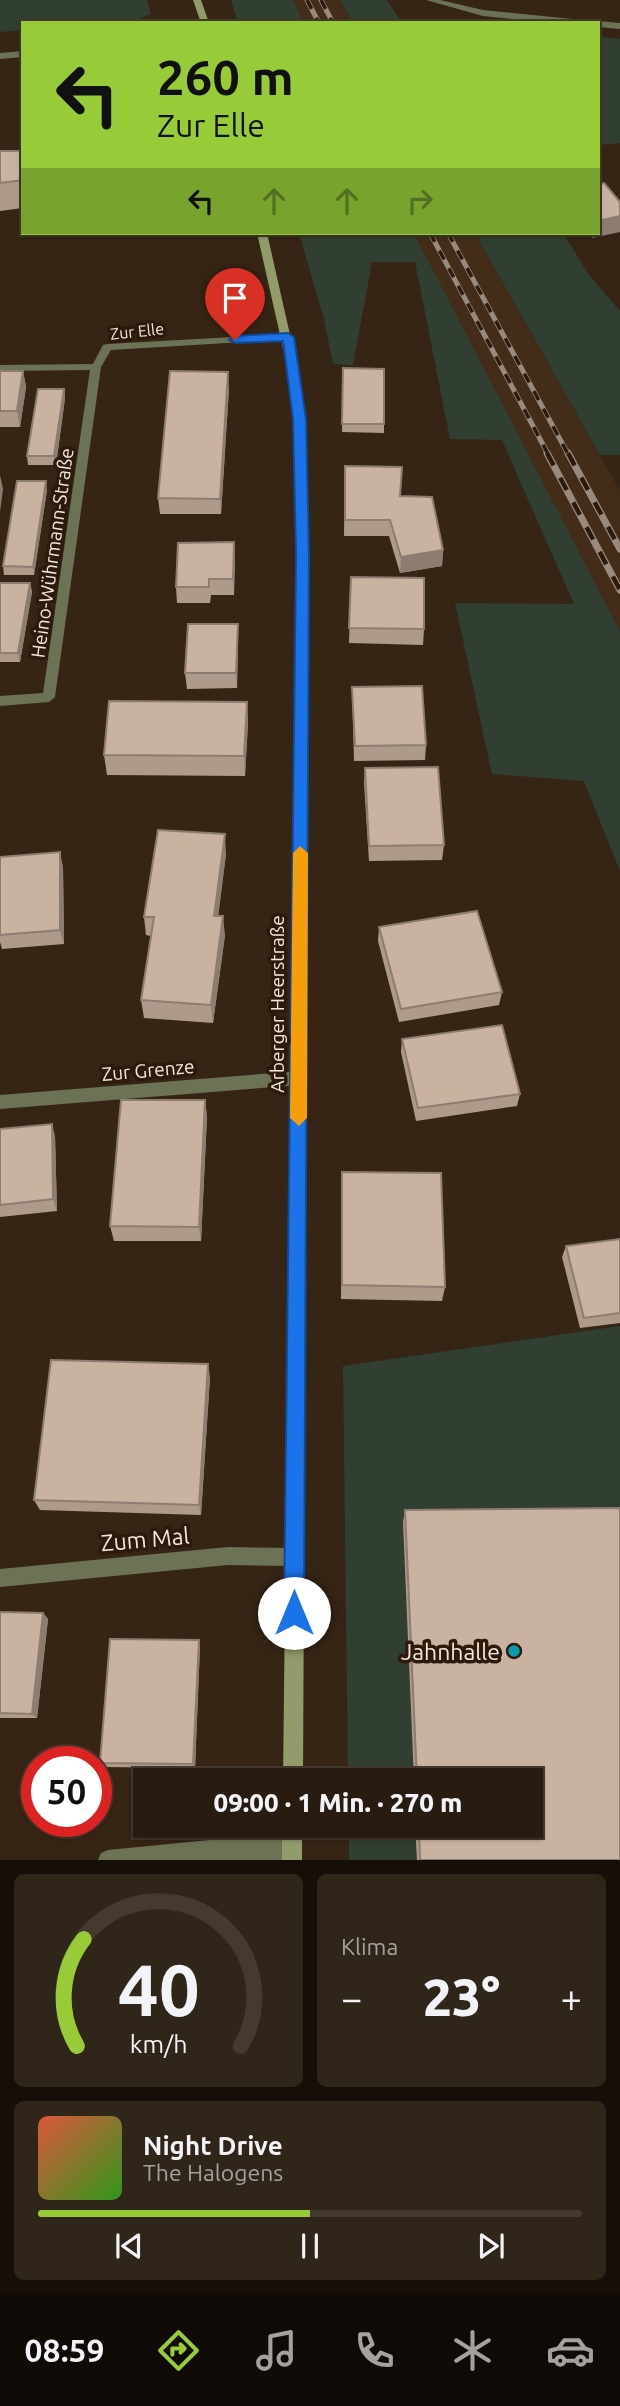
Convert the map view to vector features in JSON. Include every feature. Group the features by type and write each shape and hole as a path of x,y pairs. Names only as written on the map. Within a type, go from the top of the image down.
{"main road":[{"path":"197,0 204,21"},
{"name":"Arberger Heerstraße","path":"262,235 288,337 300,419 302,542 293,1768"}],"street":[{"path":"430,0 483,13 562,21"},
{"path":"600,24 620,26"},
{"path":"0,56 21,54"},
{"name":"Zur Elle","path":"0,368 96,367 107,347 288,337"},
{"name":"Heino-Wührmann-Straße","path":"0,701 49,697 96,367"},
{"name":"Zur Grenze","path":"0,1102 299,1078"},
{"name":"Zum Mal","path":"0,1578 228,1556 295,1557"},
{"path":"108,1860 220,1849 292,1855"}],"shaded area":[{"path":"293,0 340,0 352,21 303,21"},
{"path":"415,235 476,235 620,491 620,631"}],"green space":[{"path":"0,0 147,0 151,14 134,21 21,21 21,30 0,32"},
{"path":"231,0 293,0 303,21 237,21"},
{"path":"340,0 387,0 401,21 352,21"},
{"path":"600,37 620,39 620,143 600,145"},
{"path":"300,235 415,235 620,631 620,871 584,781 492,774 455,603 574,604 502,440 450,439 415,262 372,262 353,365 333,364 324,319"},
{"path":"476,235 564,235 589,275 620,311 620,455 600,455"},
{"path":"620,1326 620,1860 349,1860 349,1838 543,1838 543,1768 348,1768 343,1366"}],"building":[{"path":"0,151 21,151 21,180 0,183"},
{"path":"604,183 620,202 620,216 600,221 600,184"},
{"path":"343,368 384,369 384,424 342,424"},
{"path":"0,371 23,371 17,411 0,411"},
{"path":"170,371 228,372 220,499 158,498"},
{"path":"38,389 64,389 54,456 27,456"},
{"path":"345,466 402,467 400,496 432,497 443,550 401,557 390,520 345,520"},
{"path":"17,481 46,481 33,567 3,566"},
{"path":"234,542 233,579 209,579 209,587 176,587 178,543"},
{"path":"351,577 424,578 424,629 349,628"},
{"path":"0,583 30,583 18,653 0,653"},
{"path":"188,624 238,624 236,673 185,673"},
{"path":"422,686 426,745 355,746 352,687"},
{"path":"109,701 247,702 244,756 104,755"},
{"path":"438,767 444,845 369,846 365,768"},
{"path":"158,830 225,834 214,916 223,916 211,1005 141,1000 154,917 144,917"},
{"path":"60,852 60,930 0,935 0,857"},
{"path":"477,911 502,992 401,1009 379,927"},
{"path":"502,1025 520,1094 418,1108 402,1039"},
{"path":"121,1100 205,1100 199,1227 110,1226"},
{"path":"52,1124 53,1199 0,1205 0,1129"},
{"path":"342,1172 441,1173 445,1287 342,1285"},
{"path":"620,1239 620,1313 584,1318 566,1246"},
{"path":"51,1360 208,1364 199,1505 34,1500"},
{"name":"Jahnhalle","path":"620,1508 620,1860 420,1860 419,1838 543,1838 543,1768 416,1768 405,1510"},
{"path":"0,1612 43,1613 32,1714 0,1713"},
{"path":"110,1639 199,1640 193,1764 112,1763 112,1746 101,1746"}],"railway":[{"path":"307,0 318,21"},
{"path":"321,0 332,21"},
{"path":"431,235 548,454"},
{"path":"449,235 568,454"},
{"path":"547,453 620,590"},
{"path":"568,453 620,549"}],"slow traffic":[{"path":"299,1118 300,853"}],"place":[{"name":"Jahnhalle","path":"514,1651"}],"route":[{"path":"235,340 288,337 300,419 303,555 294,1613"}]}
